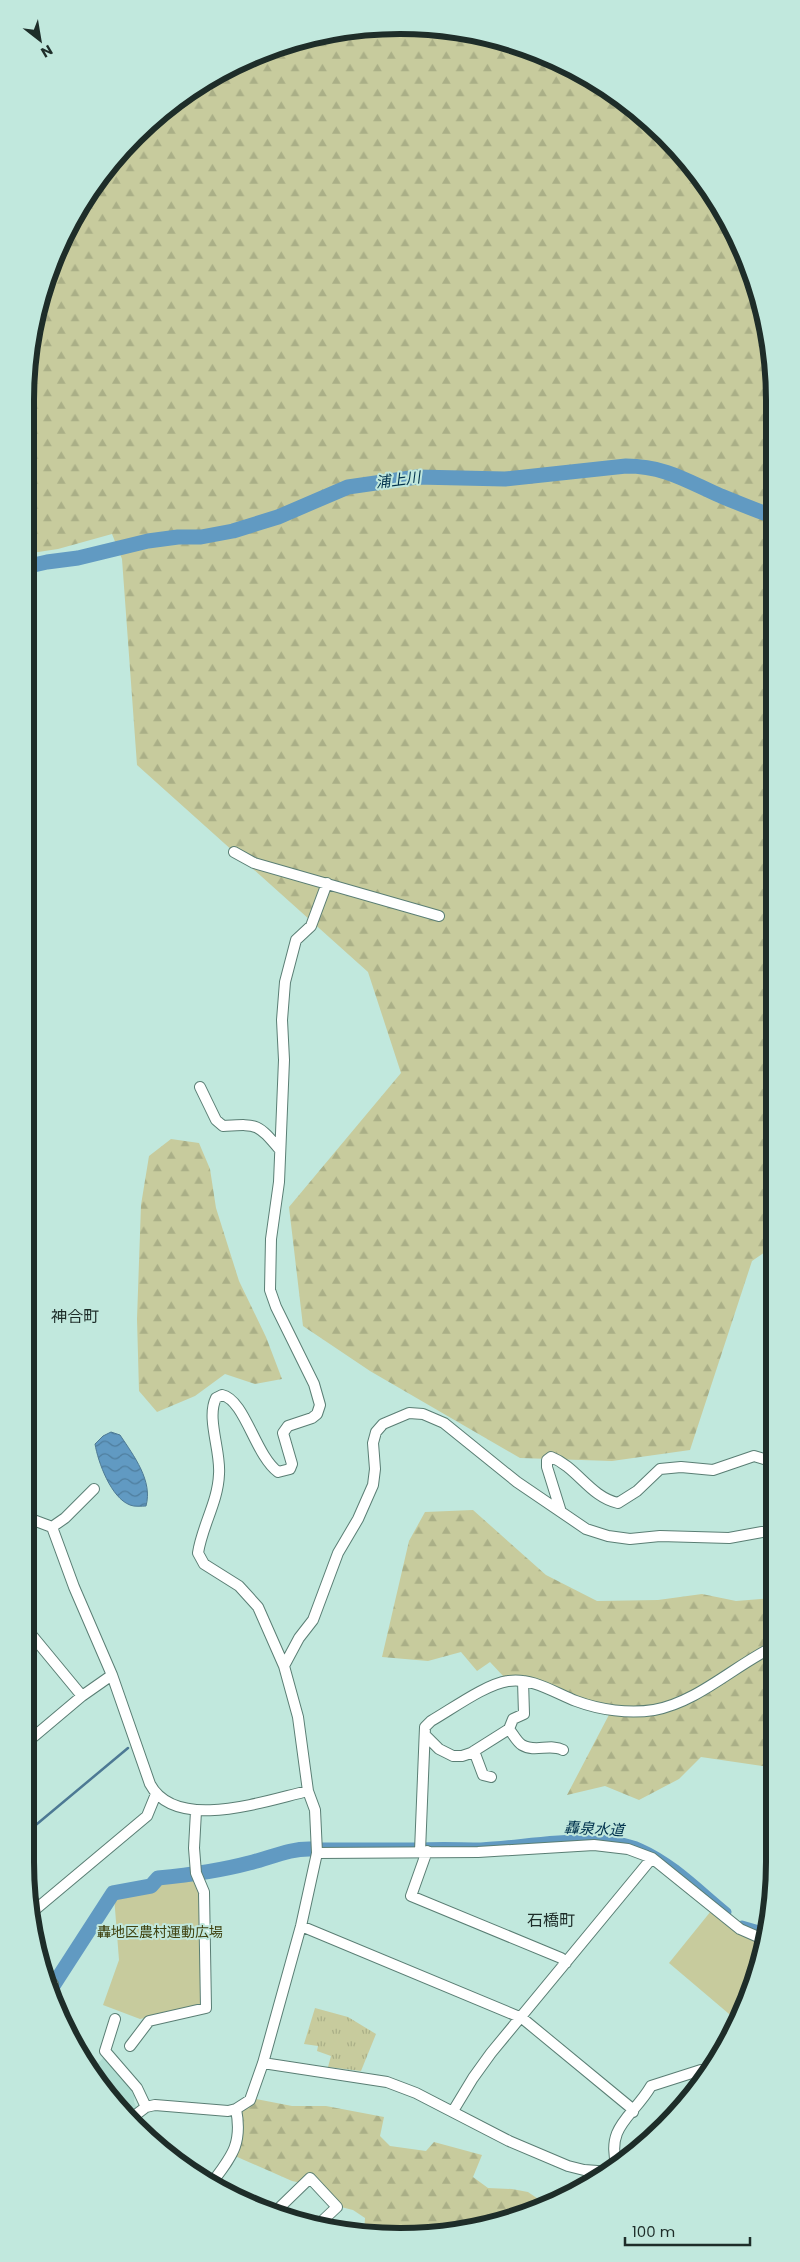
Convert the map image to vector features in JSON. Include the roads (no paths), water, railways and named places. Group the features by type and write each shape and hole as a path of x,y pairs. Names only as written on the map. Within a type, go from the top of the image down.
{"street":[{"path":"234,852 254,863 439,916"},
{"path":"136,2115 146,2108 162,2104 228,2111 236,2109 250,2100 263,2063 301,1926 317,1853 315,1810 308,1791 298,1717 284,1666 258,1607 240,1586 204,1564 198,1553 218,1487 218,1449 212,1413 216,1398 222,1395 228,1396 237,1404 254,1440 273,1468 278,1472 290,1469 292,1464 283,1433 284,1430 288,1426 312,1418 317,1414 320,1405 314,1384 276,1307 270,1290 272,1238 279,1182 284,1060 282,1020 286,976 290,969 296,940 311,926 327,883"},
{"path":"200,1087 216,1120 223,1126 251,1124 261,1128 280,1150"},
{"path":"284,1666 299,1638 313,1620 338,1554 358,1519 373,1485 375,1469 373,1443 376,1432 382,1424 409,1413 423,1414 444,1423 517,1482 586,1529 608,1536 630,1539 660,1536 712,1538 766,1532"},
{"path":"561,1512 547,1467 547,1460 551,1457 561,1461 607,1501 618,1503 637,1491 660,1469 681,1467 713,1470 754,1456 766,1460"},
{"path":"52,1527 65,1518 94,1489"},
{"path":"34,1520 52,1527 74,1587 112,1675 156,1794 168,1803 196,1811 225,1809 308,1791"},
{"path":"34,1638 82,1696"},
{"path":"566,1963 561,1958 411,1896 423,1851 425,1727 431,1721 497,1683 510,1680 536,1684 576,1702 598,1708 633,1712 656,1710 676,1704 766,1651"},
{"path":"34,1736 82,1696 112,1675"},
{"path":"424,1735 439,1749 453,1756 462,1756 474,1751 509,1729 512,1719 524,1714 523,1681"},
{"path":"509,1729 521,1745 529,1748 557,1747 563,1750"},
{"path":"474,1751 483,1775 491,1777"},
{"path":"37,1908 147,1816 156,1794"},
{"path":"130,2046 149,2021 206,2008 204,1892 196,1872 194,1848 196,1811"},
{"path":"317,1853 478,1852 594,1845 628,1849 652,1858 740,1929 758,1937"},
{"path":"454,2111 472,2078 652,1858"},
{"path":"301,1926 522,2018 630,2107 633,2112"},
{"path":"115,2019 105,2051 138,2088 146,2108"},
{"path":"263,2063 387,2082 454,2111 509,2141 568,2166 596,2171"},
{"path":"615,2159 614,2140 619,2126 633,2112 651,2086 701,2070"},
{"path":"216,2178 233,2154 239,2140 240,2125 236,2109"},
{"path":"279,2208 310,2178 337,2207 323,2220"}],"water":[{"path":"111,1432 120,1435 141,1469 147,1487 146,1506 132,1506 123,1501 106,1479 95,1444 103,1436"}],"waterway":[{"name":"浦上川","path":"34,565 78,558 148,541 178,537 201,537 233,531 278,517 348,487 417,477 505,479 626,466 640,467 675,475 766,514"},
{"path":"34,1826 128,1748"},
{"name":"轟泉水道","path":"424,1847 481,1847 584,1839 624,1842 641,1848 664,1861 727,1912"},
{"name":"轟泉水道","path":"319,1847 416,1847"},
{"path":"54,1984 113,1893 151,1886 158,1878 215,1870 288,1852 312,1849"},
{"name":"轟泉水道","path":"742,1925 760,1930"}],"district":[{"name":"神合町","path":"75,1316"},
{"name":"石橋町","path":"551,1920"}],"park label":[{"name":"轟地区農村運動広場","path":"160,1932"}]}
